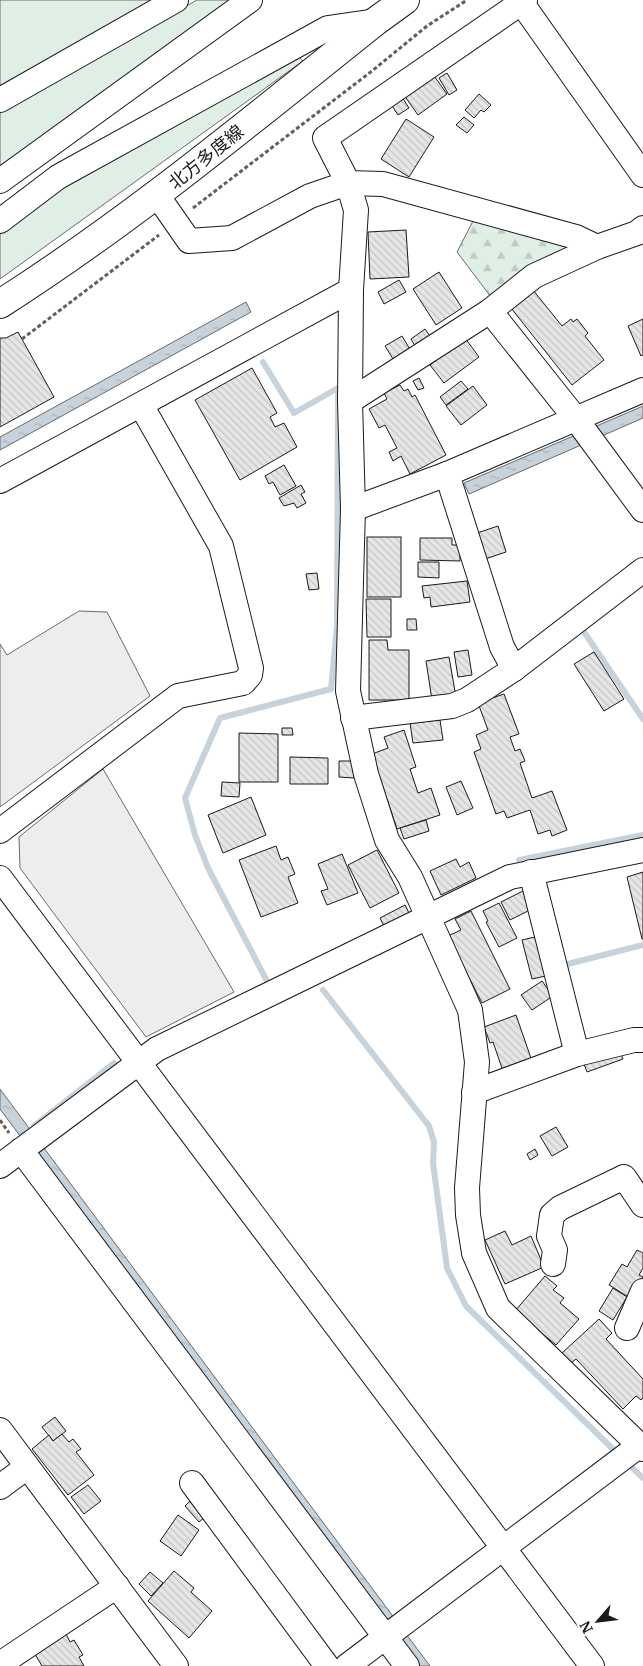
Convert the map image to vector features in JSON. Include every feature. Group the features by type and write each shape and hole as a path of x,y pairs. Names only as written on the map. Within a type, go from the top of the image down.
{"main road":[{"name":"北方多度線","path":"0,304 51,272 157,195 405,0"}],"street":[{"path":"0,100 176,0"},
{"path":"0,181 250,0"},
{"path":"347,1666 641,1447 498,1308 474,1253 466,1188 477,1062 470,1010 410,877 387,840 366,774 348,691 353,508 350,401 351,290 356,210 348,184 325,138 523,1 643,175"},
{"path":"0,221 58,177 328,28 376,21"},
{"path":"157,195 189,241 232,238 310,196 348,184 382,184 576,237 597,247"},
{"path":"350,401 490,311 534,276 597,247 637,233 643,228"},
{"path":"0,481 351,290"},
{"path":"490,311 584,429 643,510"},
{"path":"353,508 447,474 584,429 643,390"},
{"path":"0,831 178,696 243,683 250,676 251,668 221,546 141,405"},
{"path":"447,474 502,647 514,669"},
{"path":"353,718 452,706 467,700 514,669 643,570"},
{"path":"0,1166 156,1050 510,877 643,850"},
{"path":"531,872 577,1054"},
{"path":"0,878 592,1666"},
{"path":"474,1092 577,1054 634,1040 643,1040"},
{"path":"21,1150 392,1632 407,1666"},
{"path":"553,1264 555,1250 549,1236 552,1214 560,1208 624,1177 643,1205"},
{"path":"627,1328 643,1291"},
{"path":"0,1430 176,1666"},
{"path":"0,1488 28,1467"},
{"path":"192,1483 327,1666"},
{"path":"0,1664 117,1586"}],"path":[{"path":"22,339 372,71 427,26 467,0"}],"green space":[{"path":"0,0 152,0 0,86"},
{"path":"197,0 238,0 0,170 0,111"},
{"path":"298,56 303,61 0,279 0,234 61,189"},
{"path":"473,221 577,245 494,301 457,252"}],"shaded area":[{"path":"79,611 107,612 150,696 0,807 0,644 7,655"},
{"path":"103,769 234,992 146,1037 20,868 19,837"}],"water":[{"path":"246,302 251,312 0,450 0,437"},
{"path":"643,406 643,418 469,494 464,483"},
{"path":"0,1089 430,1666 415,1666 0,1109"}],"building":[{"path":"432,73 447,94 418,115 404,95"},
{"path":"447,73 457,90 449,95 439,78"},
{"path":"479,94 491,105 484,112 481,110 474,118 465,110"},
{"path":"402,97 409,108 398,115 391,104"},
{"path":"464,117 474,125 467,133 456,125"},
{"path":"406,119 434,137 409,177 381,159"},
{"path":"406,230 409,277 370,279 368,232"},
{"path":"439,272 462,308 436,325 413,289"},
{"path":"399,280 406,292 384,304 378,292"},
{"path":"533,290 562,326 571,319 573,322 577,319 588,333 585,336 604,360 572,385 511,308"},
{"path":"643,319 643,355 641,356 628,326"},
{"path":"425,329 432,339 417,349 411,339"},
{"path":"18,332 54,397 0,427 0,338 6,338"},
{"path":"402,336 414,356 398,367 385,346"},
{"path":"465,338 479,357 444,383 430,365"},
{"path":"252,368 277,413 270,417 275,427 284,423 297,447 240,480 195,400"},
{"path":"419,378 424,388 418,390 413,381"},
{"path":"461,381 468,389 446,405 440,397"},
{"path":"400,385 404,391 408,389 412,397 415,395 446,455 410,474 401,456 393,461 389,452 397,448 385,425 379,428 369,409 387,399 384,393"},
{"path":"473,386 487,405 461,425 446,406"},
{"path":"284,465 296,486 280,495 273,482 269,484 265,476"},
{"path":"301,485 305,492 301,494 306,503 297,508 294,503 284,506 279,498"},
{"path":"498,526 506,552 485,559 477,533"},
{"path":"367,537 401,537 401,597 367,597"},
{"path":"420,538 452,538 452,545 460,545 460,561 420,560"},
{"path":"418,562 439,562 439,578 418,577"},
{"path":"317,573 319,589 309,590 306,574"},
{"path":"467,581 470,602 431,607 430,597 424,598 422,586"},
{"path":"366,599 391,599 391,637 367,637"},
{"path":"407,619 416,619 417,630 407,630"},
{"path":"369,640 387,640 388,650 409,650 409,700 369,700"},
{"path":"468,650 472,675 458,677 454,652"},
{"path":"594,652 624,699 604,711 574,664"},
{"path":"449,657 456,697 432,700 426,661"},
{"path":"504,694 519,734 510,737 515,751 520,749 525,761 520,763 532,798 552,791 567,830 552,836 550,830 538,834 530,810 507,818 504,811 496,814 474,752 481,749 476,735 488,730 478,703"},
{"path":"440,720 443,740 413,743 410,723"},
{"path":"282,728 292,728 293,735 282,735"},
{"path":"404,730 416,767 410,769 418,793 431,788 440,815 397,829 372,754 388,748 384,737"},
{"path":"239,733 278,734 278,782 239,782"},
{"path":"290,757 328,758 328,784 290,784"},
{"path":"339,761 354,761 354,778 339,777"},
{"path":"461,781 473,808 457,815 446,787"},
{"path":"222,782 240,783 239,797 221,796"},
{"path":"251,797 266,835 223,853 208,815"},
{"path":"426,820 429,831 404,839 400,828"},
{"path":"276,846 281,860 288,857 295,874 288,877 298,903 261,917 239,860"},
{"path":"377,850 399,893 370,908 348,865"},
{"path":"342,854 358,893 327,905 321,891 328,889 318,864"},
{"path":"456,859 460,867 469,862 476,878 441,895 430,871"},
{"path":"643,872 643,939 642,939 627,877"},
{"path":"523,891 532,909 510,920 501,902"},
{"path":"499,903 517,938 499,947 486,922 488,921 483,911"},
{"path":"405,905 413,921 388,934 380,918"},
{"path":"471,911 510,989 482,1003 448,936 461,930 455,919"},
{"path":"539,936 550,975 532,979 522,940"},
{"path":"542,981 553,996 532,1010 521,995"},
{"path":"516,1015 533,1064 504,1074 493,1042 490,1043 484,1027"},
{"path":"620,1051 623,1059 587,1072 584,1064"},
{"path":"556,1127 568,1147 552,1156 540,1136"},
{"path":"535,1149 538,1155 530,1160 527,1154"},
{"path":"505,1231 512,1245 531,1236 544,1267 505,1284 485,1240"},
{"path":"637,1250 643,1253 643,1268 639,1275 643,1277 630,1298 609,1285 622,1264 627,1267"},
{"path":"545,1276 557,1286 553,1290 564,1298 560,1303 579,1319 556,1345 515,1311"},
{"path":"613,1288 627,1297 613,1320 599,1311"},
{"path":"599,1319 612,1333 606,1339 643,1379 643,1398 641,1400 636,1396 623,1409 576,1359 571,1363 562,1353"},
{"path":"55,1417 66,1431 53,1441 42,1427"},
{"path":"62,1434 69,1442 73,1439 81,1449 76,1452 94,1475 68,1495 32,1449 49,1435 53,1441"},
{"path":"88,1485 101,1501 84,1514 71,1497"},
{"path":"190,1501 204,1518 199,1522 185,1506"},
{"path":"178,1515 199,1530 181,1556 160,1541"},
{"path":"174,1571 194,1588 191,1592 212,1611 189,1638 148,1601"},
{"path":"150,1572 163,1583 151,1596 139,1584"},
{"path":"65,1632 70,1642 74,1640 83,1655 79,1657 84,1666 42,1666 33,1651"}],"waterway":[{"path":"263,362 294,413 338,388 337,626 331,689 220,718 185,798 195,835 208,868 268,983"},
{"path":"582,629 643,719"},
{"path":"519,860 643,835"},
{"path":"564,965 643,945"},
{"path":"323,990 429,1126 434,1142 433,1163 447,1268 466,1306 616,1452"},
{"path":"34,1126 114,1063"},
{"path":"628,1464 643,1478"}]}
